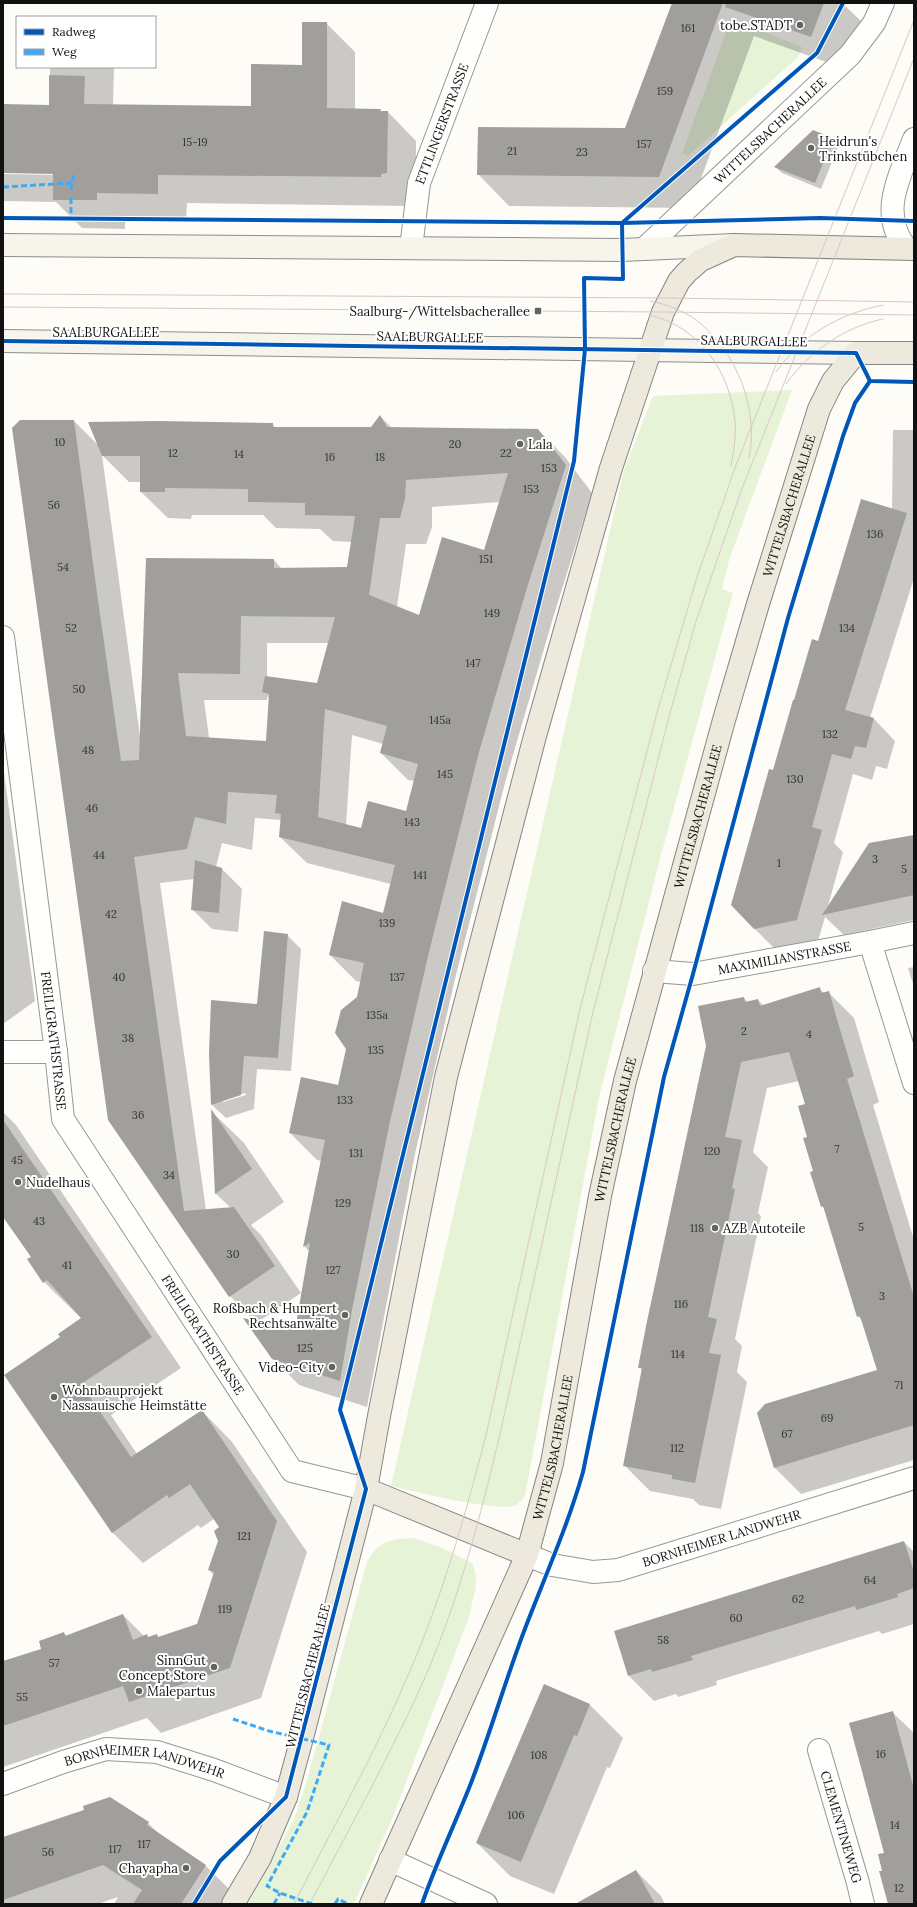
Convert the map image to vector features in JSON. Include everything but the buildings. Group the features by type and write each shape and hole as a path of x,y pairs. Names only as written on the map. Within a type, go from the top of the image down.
{"main road":[{"path":"3,245 644,249 734,245 910,248"},
{"path":"650,350 663,312 679,281 701,260 734,245"},
{"name":"SAALBURGALLEE","path":"3,341 914,353"},
{"name":"WITTELSBACHERALLEE","path":"233,1904 260,1858 286,1797 366,1489 380,1409 446,1077 534,736 611,468 650,350"},
{"name":"WITTELSBACHERALLEE","path":"371,1904 527,1555 552,1463 600,1196 625,1081 654,971 758,604 817,416 833,381 856,353"},
{"path":"366,1489 527,1555"}],"street":[{"name":"ETTLINGERSTRASSE","path":"411,248 420,183 487,3"},
{"name":"WITTELSBACHERALLEE","path":"644,249 850,55 874,23 883,3"},
{"path":"910,248 900,240 895,230 892,221 892,207 897,183 914,139"},
{"name":"FREILIGRATHSTRASSE","path":"3,637 56,1052 63,1119 292,1471 366,1489"},
{"name":"MAXIMILIANSTRASSE","path":"654,971 693,974 914,933"},
{"path":"870,942 914,1083"},
{"path":"3,1052 56,1052"},
{"name":"BORNHEIMER LANDWEHR","path":"527,1555 552,1565 594,1572 618,1570 914,1478"},
{"name":"BORNHEIMER LANDWEHR","path":"3,1784 63,1762 106,1749 157,1752 214,1770 286,1797"},
{"name":"CLEMENTINEWEG","path":"819,1750 856,1875 863,1904"},
{"path":"390,1860 486,1904"}],"green space":[{"path":"731,19 802,47 798,57 688,156 682,153"},
{"path":"792,390 729,560 722,589 733,593 661,855 600,1093 525,1496 516,1505 507,1507 492,1506 475,1504 391,1486 624,470 653,396"},
{"path":"414,1538 443,1548 472,1563 476,1576 475,1590 469,1617 392,1819 354,1904 248,1904 294,1819 306,1784 367,1562 376,1549 386,1542"}],"tram line":[{"path":"294,1904 383,1732 433,1614 453,1554 487,1431 580,1009 658,709 697,577 736,465 914,20"},
{"path":"310,1904 410,1710 436,1652 447,1622 476,1529 500,1434 593,1012 670,713 696,621 741,491 914,58"},
{"path":"3,294 669,298 914,302"},
{"path":"650,301 663,304 689,315 700,323 725,351 735,367 748,403 751,421 749,458"},
{"path":"776,372 798,347 823,328 851,314 883,305"},
{"path":"3,307 914,315"},
{"path":"649,315 667,321 683,329 697,340 709,353 719,368 732,403 735,421 731,466"},
{"path":"786,384 805,361 828,342 855,328 883,319"}],"marked path":[{"path":"71,190 74,174"},
{"path":"3,187 72,183"},
{"path":"71,198 71,218"},
{"path":"233,1719 269,1731 329,1745 307,1812 267,1886 280,1893 312,1904"},
{"path":"274,1904 280,1893"},
{"path":"335,1904 338,1899 348,1904"}],"cycle path":[{"path":"194,1904 220,1861 286,1797 366,1489 340,1410 574,461 585,349 584,278 623,279 622,223 817,53 843,3"},
{"path":"3,218 622,223 820,218 914,221"},
{"path":"3,341 856,353 870,381 914,382"},
{"path":"422,1904 465,1798 526,1626 564,1530 583,1472 664,1077 788,618 843,436 855,403 870,381"}],"place":[{"name":"tobe.STADT","path":"800,25"},
{"name":"Heidrun's Trinkstübchen","path":"811,148"},
{"name":"Saalburg-/Wittelsbacherallee","path":"538,311"},
{"name":"Lala","path":"520,444"},
{"name":"Nudelhaus","path":"18,1182"},
{"name":"AZB Autoteile","path":"715,1228"},
{"name":"Roßbach & Humpert Rechtsanwälte","path":"345,1315"},
{"name":"Video-City","path":"332,1367"},
{"name":"Wohnbauprojekt Nassauische Heimstätte","path":"54,1397"},
{"name":"SinnGut Concept Store","path":"214,1667"},
{"name":"Malepartus","path":"139,1691"},
{"name":"Chayapha","path":"186,1868"}]}
